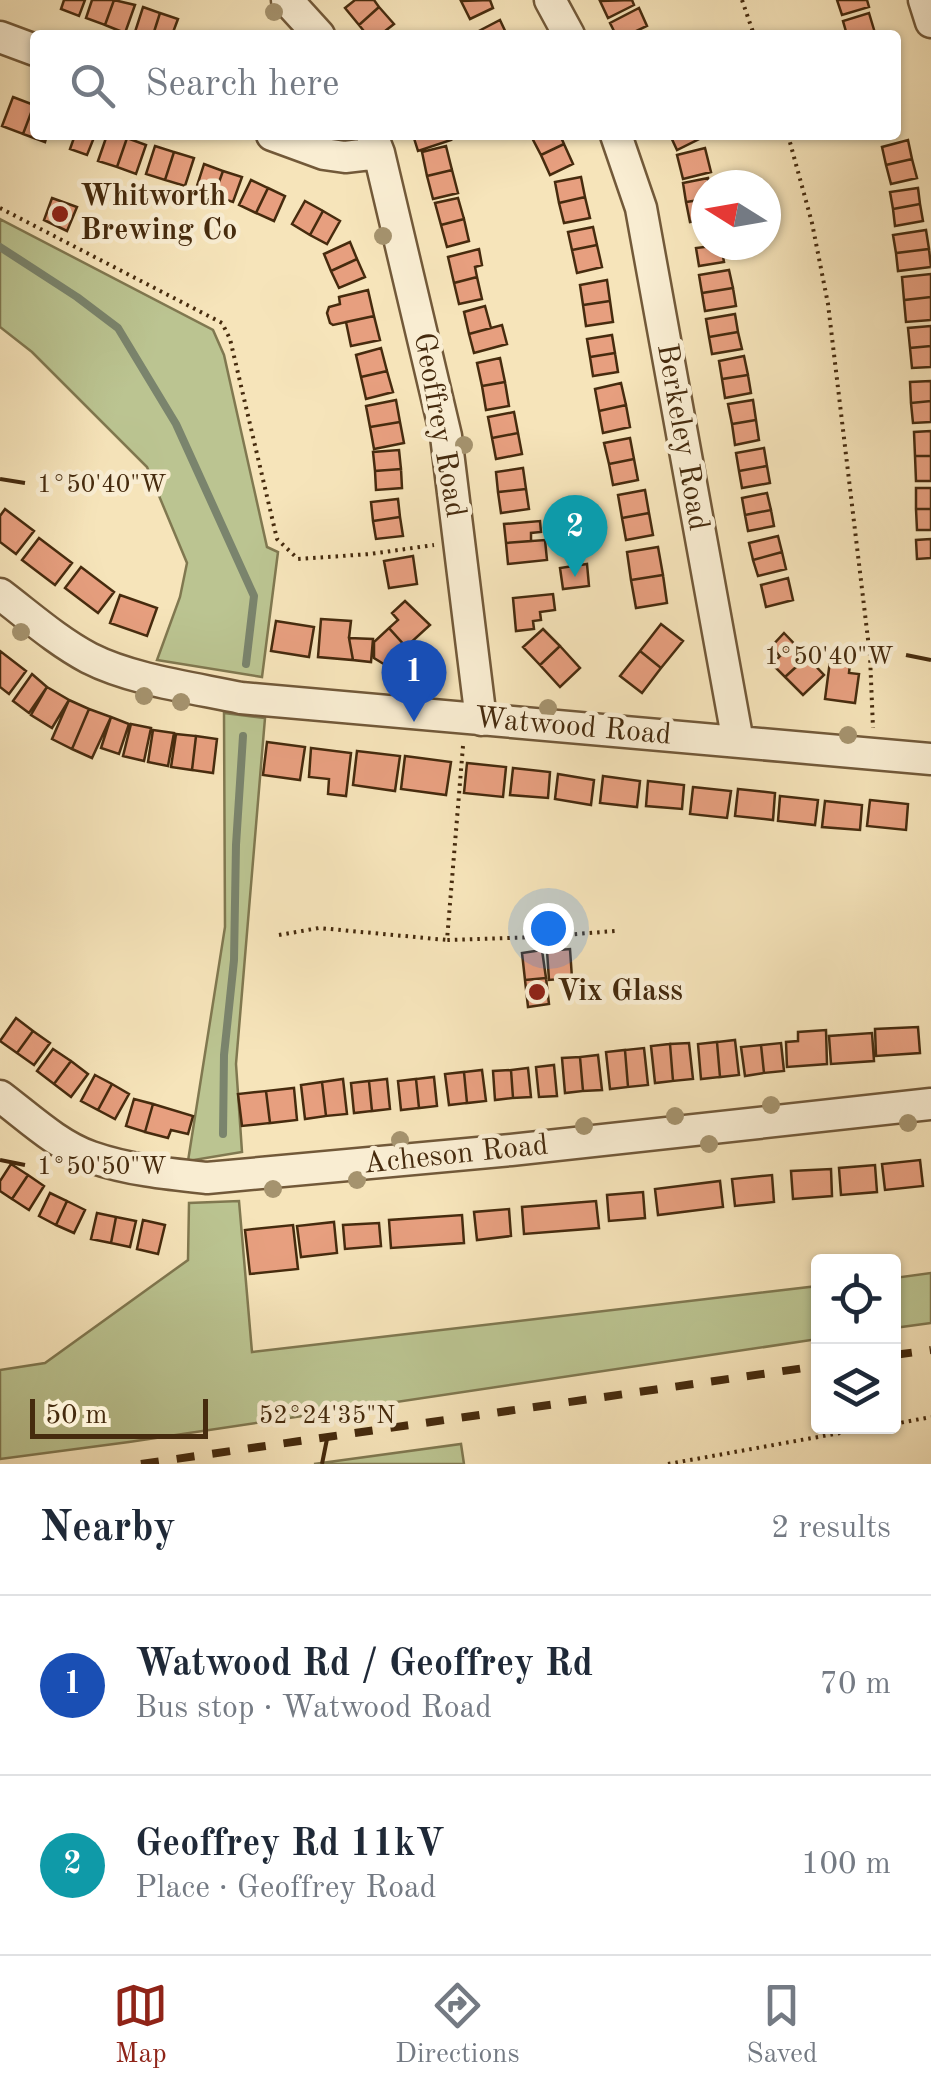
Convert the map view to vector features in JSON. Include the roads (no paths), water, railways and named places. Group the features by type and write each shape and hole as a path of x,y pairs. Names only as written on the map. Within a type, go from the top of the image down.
{"street":[{"path":"287,0 314,30"},
{"path":"550,0 566,30"},
{"path":"924,0 931,22"},
{"path":"0,37 30,48"},
{"path":"286,140 324,154 345,156 376,144"},
{"name":"Berkeley Road","path":"618,140 641,208 738,742"},
{"name":"Geoffrey Road","path":"376,144 446,436 473,718"},
{"name":"Watwood Road","path":"0,594 93,660 152,680 241,698 931,759"},
{"name":"Acheson Road","path":"0,1096 46,1132 89,1157 207,1178 511,1150 931,1104"}],"waterway":[{"path":"0,247 118,328 176,424 254,596 246,664"},
{"path":"223,1134 243,736"}],"railway":[{"path":"901,1354 931,1350"},
{"path":"141,1464 811,1367"}],"place":[{"name":"Whitworth Brewing Co","path":"60,214"},
{"name":"Geoffrey Rd 11kV","path":"575,577"},
{"name":"Watwood Rd / Geoffrey Rd","path":"414,722"},
{"name":"Vix Glass","path":"537,992"}]}
